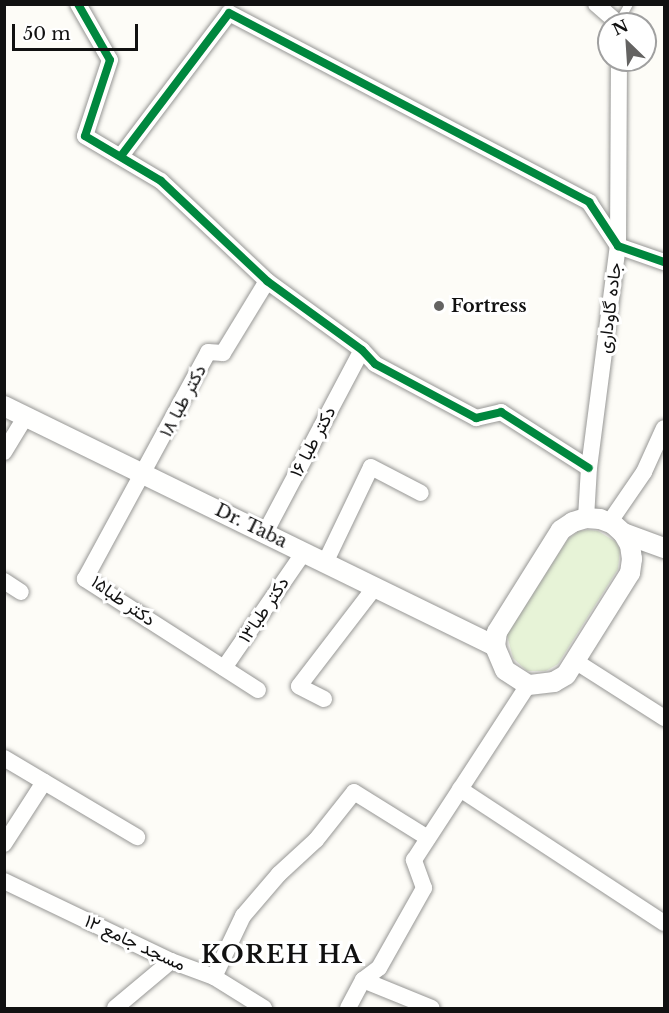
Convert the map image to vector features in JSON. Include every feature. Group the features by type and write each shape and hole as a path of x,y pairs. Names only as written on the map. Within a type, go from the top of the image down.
{"street":[{"path":"78,4 110,60 85,136 161,181 267,281 362,350 375,364 477,418 501,412 589,468"},
{"path":"121,156 229,13 589,202 618,246 664,262"},
{"name":"جاده گاوداری","path":"586,518 589,468 618,246 619,72"},
{"name":"دکتر طبا ۱۸","path":"144,474 208,352 223,353 267,281"},
{"name":"دکتر طبا ۱۶","path":"265,533 362,350"},
{"name":"Dr. Taba","path":"5,406 495,646"},
{"path":"4,452 26,416"},
{"path":"616,528 664,428"},
{"path":"325,562 370,467 421,493"},
{"name":"دکتر طبا۱۵","path":"144,474 85,579 258,690"},
{"path":"616,528 631,552 630,573 566,675 554,682 528,684 505,670 495,646 497,632 561,530 573,522 586,518 616,528 664,548"},
{"name":"دکتر طبا۱۳","path":"224,668 304,552"},
{"path":"4,581 21,592"},
{"path":"324,699 299,686 375,587"},
{"path":"575,661 664,718"},
{"path":"348,1008 363,980 379,968 424,888 414,860 528,684"},
{"path":"4,758 137,837"},
{"path":"4,843 44,782"},
{"path":"460,789 664,923"},
{"path":"214,977 243,916 279,874 316,840 354,792 428,838"},
{"name":"مسجد جامع ۱۲","path":"4,881 171,961 214,977 264,1008"},
{"path":"115,1008 171,961"},
{"path":"363,980 432,1008"}],"green space":[{"path":"579,531 598,531 616,542 620,550 618,569 558,664 546,671 527,671 513,658 507,635 568,539"}],"cycle path":[{"path":"78,4 110,60 85,136 161,181 267,281 362,350 375,364 476,418 501,412 589,468"},
{"path":"121,156 229,13 589,202 618,246 664,262"}],"place":[{"name":"Fortress","path":"439,306"}],"district":[{"name":"KOREH HA","path":"282,955"}]}
